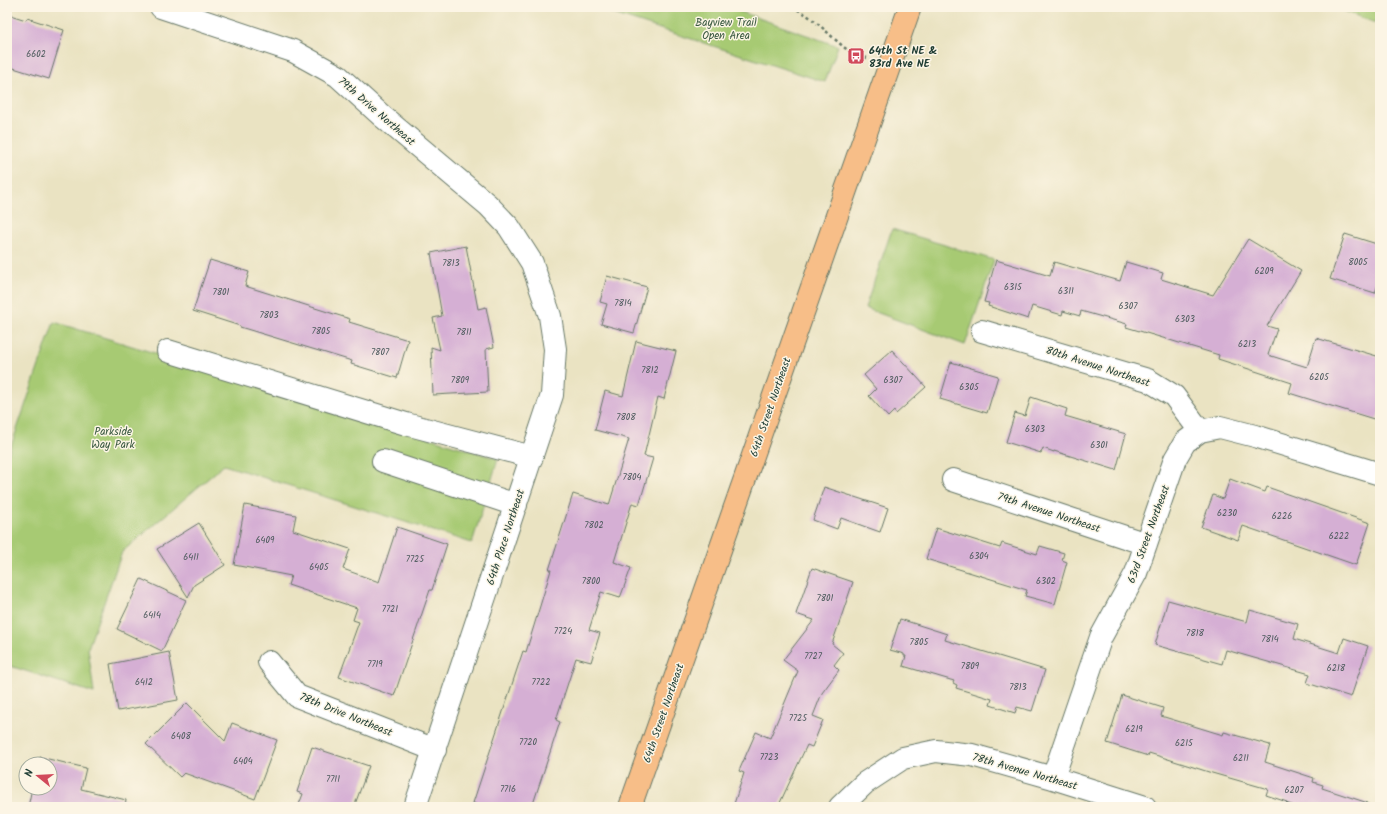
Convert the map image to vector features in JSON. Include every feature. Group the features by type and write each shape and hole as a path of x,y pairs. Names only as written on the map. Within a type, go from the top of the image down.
{"main road":[{"name":"64th Street Northeast","path":"630,807 910,7"}],"street":[{"name":"79th Drive Northeast","path":"161,7 293,51 338,76 382,116 488,205 508,227 532,263"},
{"name":"64th Place Northeast","path":"415,807 552,395 555,349 550,316 532,263"},
{"name":"80th Avenue Northeast","path":"982,330 1148,380 1174,396 1200,431"},
{"path":"168,351 406,424 532,457"},
{"path":"1200,431 1220,427 1255,436 1380,474"},
{"name":"63rd Street Northeast","path":"1053,778 1101,638 1136,573 1175,459 1185,442 1200,431"},
{"path":"383,461 516,504"},
{"name":"79th Avenue Northeast","path":"953,480 1146,544"},
{"name":"78th Drive Northeast","path":"269,662 297,696 435,750"},
{"name":"78th Avenue Northeast","path":"840,807 865,784 903,758 936,751 972,755 1053,778 1145,807"}],"path":[{"path":"792,7 798,9 827,31 850,51 890,66"}],"green space":[{"name":"Bayview Trail Open Area","path":"592,7 727,7 838,46 825,82"},
{"path":"1334,7 1380,7 1380,23 1378,24"},
{"path":"892,229 994,260 965,345 865,308"},
{"name":"Parkside Way Park","path":"54,322 498,459 472,543 224,465 122,552 88,648 94,693 7,665 7,458"}],"building":[{"path":"7,14 26,20 27,18 64,30 49,79 7,66"},
{"path":"1345,234 1380,245 1380,278 1375,293 1330,279"},
{"path":"1248,239 1301,271 1267,326 1277,329 1268,355 1307,367 1316,338 1380,357 1380,410 1377,420 1289,393 1292,383 1218,359 1219,355 1126,327 1127,324 1081,311 1080,316 1063,311 1062,315 1032,306 1028,319 988,306 989,303 984,302 996,260 1050,276 1054,262 1120,281 1126,262 1163,273 1161,279 1213,295"},
{"path":"466,246 478,309 486,307 494,347 486,349 488,392 433,395 431,347 440,350 433,318 442,316 431,253"},
{"path":"210,260 249,272 245,286 350,319 349,322 408,340 397,378 351,364 352,361 193,311"},
{"path":"607,276 647,287 634,333 601,324 607,304 600,302"},
{"path":"636,341 676,351 664,399 658,397 644,456 653,458 639,505 632,503 614,562 631,568 620,598 601,592 589,630 600,633 591,662 576,658 556,720 560,722 532,807 484,807 473,803 523,651 526,652 551,570 549,570 573,494 609,505 629,439 595,430 605,391 623,396"},
{"path":"892,350 926,387 896,414 894,411 888,417 869,396 876,389 864,375"},
{"path":"951,362 998,376 987,413 940,399"},
{"path":"1031,397 1067,409 1065,416 1126,434 1116,470 1043,448 1041,453 1006,442 1015,413 1025,416"},
{"path":"1230,479 1265,492 1267,487 1370,523 1356,565 1243,526 1238,540 1201,527 1213,495 1223,499"},
{"path":"824,487 888,508 880,532 841,518 837,529 813,520"},
{"path":"245,505 296,515 293,530 350,549 343,569 379,582 397,527 447,544 394,696 339,677 359,622 353,620 357,608 288,585 291,576 234,565"},
{"path":"199,523 225,565 194,585 188,597 157,549"},
{"path":"936,528 1000,548 1002,543 1037,554 1040,546 1064,553 1062,560 1067,562 1055,604 1025,596 1027,590 926,559"},
{"path":"812,568 853,582 832,644 843,653 834,665 839,670 822,693 813,716 823,720 812,747 807,745 778,807 733,807 744,773 739,771 756,732 770,738 798,671 783,660 814,620 796,614"},
{"path":"141,579 186,600 162,651 117,629"},
{"path":"1168,600 1247,622 1250,610 1298,624 1294,639 1339,653 1344,638 1368,646 1351,697 1307,683 1310,674 1226,650 1222,664 1155,645"},
{"path":"900,619 947,634 945,640 1045,670 1032,711 1017,707 1015,713 990,705 992,699 956,688 957,685 953,683 954,681 903,666 906,656 890,650"},
{"path":"169,652 178,700 118,711 110,664"},
{"path":"1122,695 1163,708 1161,716 1223,735 1224,732 1270,745 1265,762 1314,778 1313,782 1323,785 1322,788 1368,803 1367,807 1297,807 1266,795 1268,789 1149,753 1148,756 1107,743"},
{"path":"187,703 225,741 232,723 277,740 255,799 184,773 180,777 146,744"},
{"path":"312,747 369,766 354,807 298,807 303,794 297,792"},
{"path":"58,761 86,768 81,789 126,800 125,807 28,807 30,796 58,796"}],"place":[{"name":"64th St NE & 83rd Ave NE","path":"856,56"}]}
